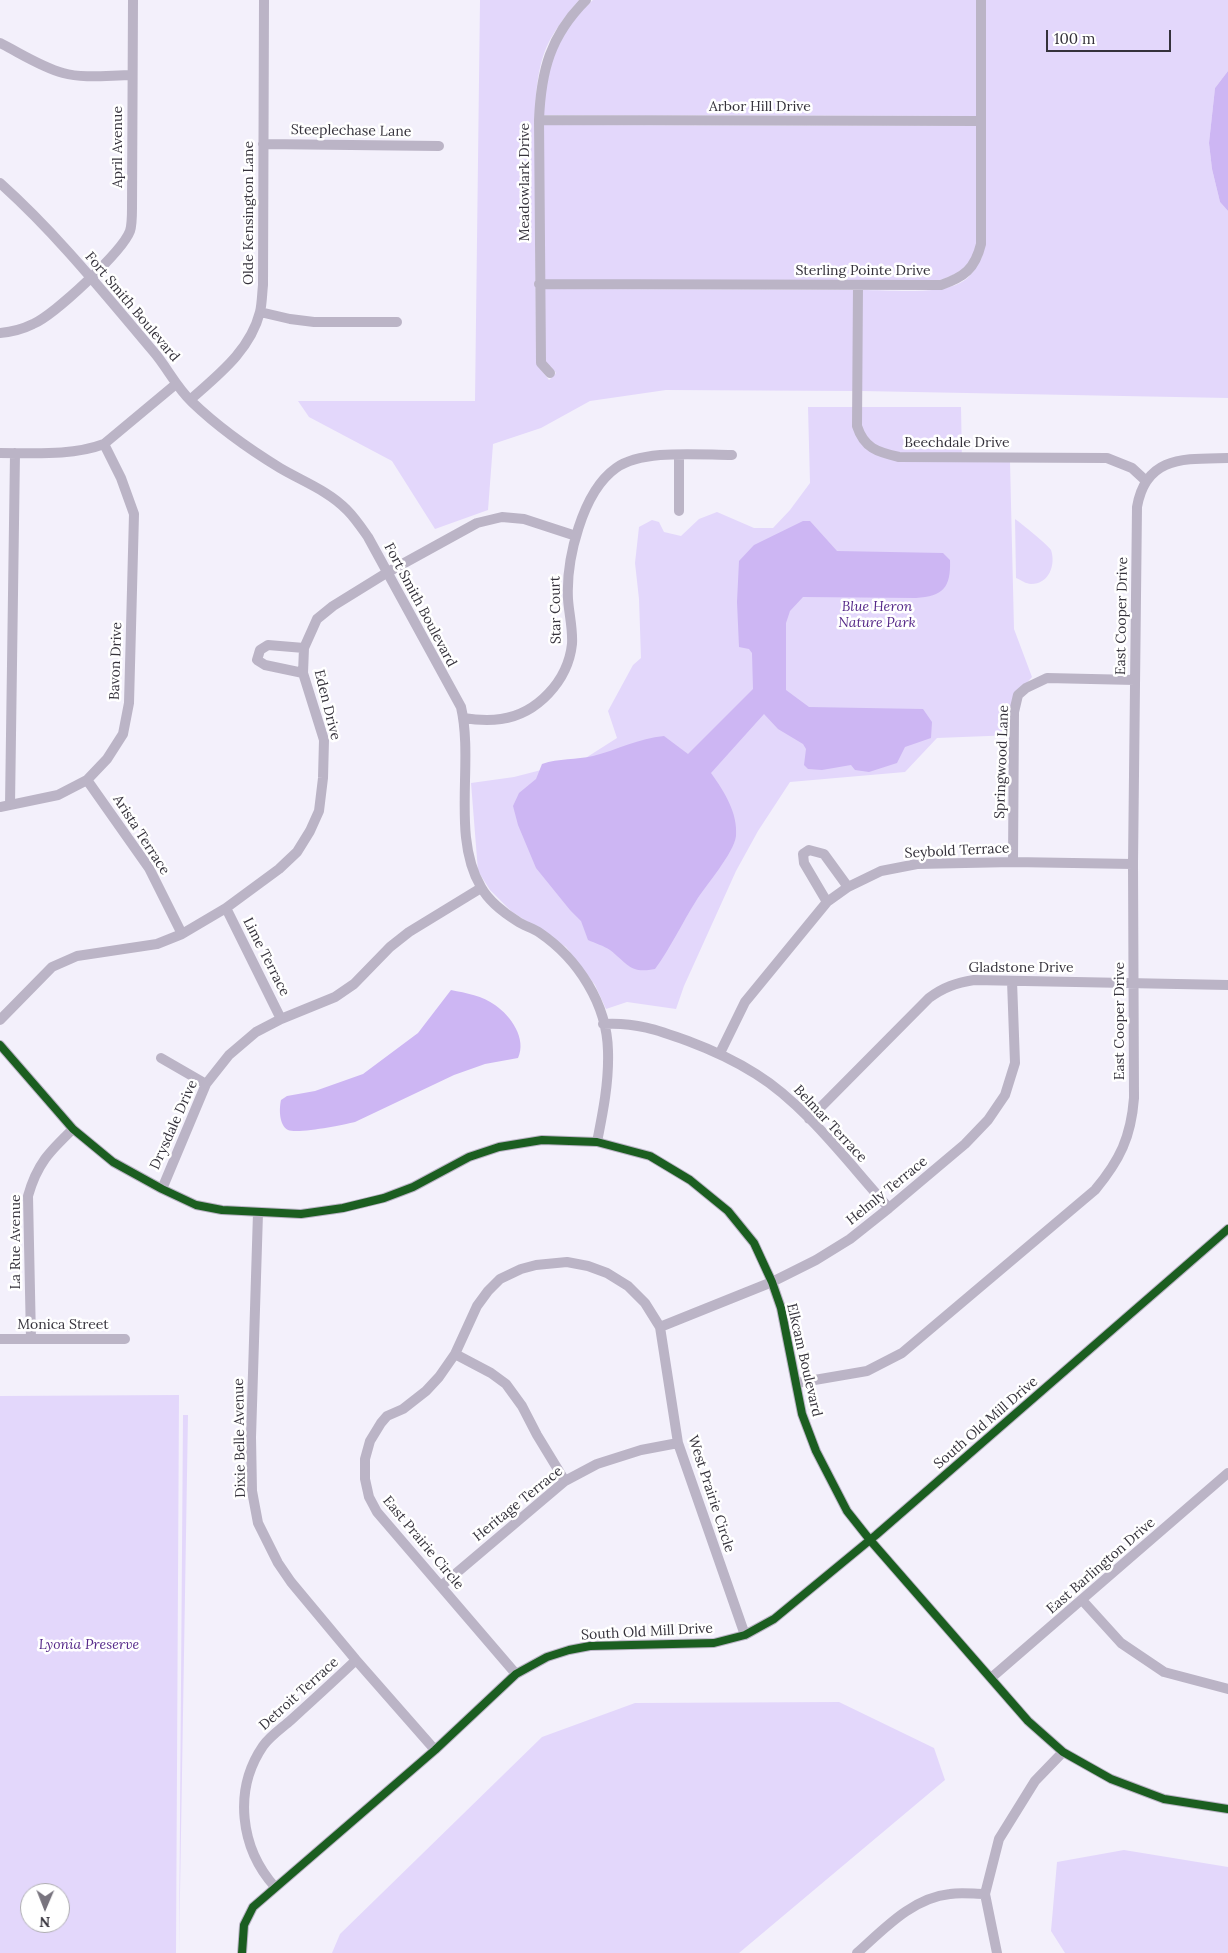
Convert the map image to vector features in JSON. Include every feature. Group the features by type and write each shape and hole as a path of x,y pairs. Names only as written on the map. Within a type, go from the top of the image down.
{"street":[{"name":"April Avenue","path":"0,333 11,332 34,324 50,314 108,262 123,244 130,230 132,208 132,0"},
{"name":"Olde Kensington Lane","path":"190,400 235,359 249,338 260,312 263,285 264,0"},
{"name":"Meadowlark Drive","path":"550,373 541,363 539,284 540,90 553,43 563,27 586,0"},
{"name":"Sterling Pointe Drive","path":"539,284 940,285 958,279 971,268 981,244 982,0"},
{"path":"0,43 63,73 132,75"},
{"name":"Arbor Hill Drive","path":"539,120 981,121"},
{"name":"Steeplechase Lane","path":"263,144 439,146"},
{"name":"Fort Smith Boulevard","path":"0,183 23,204 90,277 165,366 176,384 190,400 244,444 280,468 333,498 356,519 388,572 444,678 452,688 460,707 466,733 466,834 471,863 481,888 504,911 518,922 540,933 567,956 584,977 598,1004 608,1049 607,1083 597,1142"},
{"name":"Beechdale Drive","path":"858,285 857,426 862,438 872,448 899,457 1107,458 1132,468 1145,480"},
{"path":"260,312 314,322 397,322"},
{"path":"0,453 72,452 91,449 104,444 176,384"},
{"name":"Bavon Drive","path":"5,806 58,795 87,780 107,759 123,734 129,703 134,514 121,478 104,444"},
{"path":"5,806 16,453"},
{"name":"Star Court","path":"463,718 482,720 502,719 528,710 551,690 565,670 572,646 568,572 576,536 589,503 601,482 617,467 640,458 658,455 732,455"},
{"path":"679,455 679,511"},
{"path":"1145,480 1155,470 1170,463 1190,459 1228,458"},
{"name":"East Cooper Drive","path":"797,1383 867,1370 902,1353 1094,1190 1110,1172 1122,1153 1132,1122 1134,1098 1133,864 1137,507 1145,480"},
{"name":"Eden Drive","path":"0,1020 52,967 77,956 157,944 182,934 226,908 279,869 297,852 310,831 319,811 323,778 324,740 303,673 304,648 317,619 333,606 388,572 477,523 502,517 524,519 576,536"},
{"path":"303,673 265,665 257,660 260,650 268,645 304,648"},
{"name":"Springwood Lane","path":"1014,862 1014,712 1018,695 1026,688 1047,678 1135,680"},
{"name":"Arista Terrace","path":"87,780 150,868 182,934"},
{"path":"827,902 804,863 803,854 809,850 824,854 848,887"},
{"name":"Seybold Terrace","path":"720,1053 746,1002 827,902 848,887 881,871 917,864 1014,862 1133,864"},
{"name":"Drysdale Drive","path":"162,1189 206,1084 229,1055 256,1032 281,1019 335,997 354,984 390,947 409,932 481,888"},
{"name":"Lime Terrace","path":"226,908 281,1019"},
{"name":"Gladstone Drive","path":"809,1119 929,998 941,989 955,983 974,980 1228,985"},
{"name":"Helmly Terrace","path":"660,1327 772,1282 823,1256 850,1239 965,1144 988,1120 1005,1095 1015,1063 1012,981"},
{"name":"Belmar Terrace","path":"603,1024 625,1022 665,1032 720,1053 757,1074 784,1095 809,1119 889,1208"},
{"name":"Elkcam Boulevard","path":"0,1045 73,1129 113,1162 162,1189 196,1204 222,1210 301,1214 344,1208 384,1198 413,1187 469,1157 499,1147 542,1140 597,1142 650,1156 690,1180 728,1211 754,1243 772,1282 781,1308 802,1414 816,1452 847,1511 870,1540 1028,1721 1063,1752 1111,1780 1164,1800 1228,1809"},
{"path":"161,1058 206,1084"},
{"name":"La Rue Avenue","path":"31,1339 28,1196 33,1178 48,1153 73,1129"},
{"name":"Dixie Belle Avenue","path":"258,1213 251,1446 252,1491 258,1523 278,1563 291,1582 435,1750"},
{"name":"South Old Mill Drive","path":"242,1953 244,1925 253,1907 435,1750 516,1674 547,1657 569,1650 590,1646 714,1643 745,1635 774,1620 870,1540 1228,1229"},
{"name":"East Prairie Circle","path":"516,1674 377,1512 369,1497 365,1479 365,1459 370,1441 387,1416 404,1409 426,1391 455,1354 477,1306 488,1291 500,1279 521,1269 536,1265 568,1262 588,1266 607,1273 628,1286 645,1303 660,1327"},
{"name":"West Prairie Circle","path":"660,1327 678,1444 745,1635"},
{"name":"Monica Street","path":"0,1339 125,1339"},
{"path":"455,1354 492,1373 506,1384 522,1406 565,1481"},
{"name":"Heritage Terrace","path":"440,1586 565,1481 597,1464 641,1450 678,1444"},
{"name":"East Barlington Drive","path":"991,1678 1228,1474"},
{"path":"1082,1600 1121,1644 1164,1672 1228,1689"},
{"name":"Detroit Terrace","path":"275,1887 264,1874 250,1848 245,1830 244,1804 248,1779 264,1744 356,1660"},
{"path":"997,1953 985,1894 999,1839 1035,1781 1063,1752"},
{"path":"857,1953 898,1917 923,1902 951,1894 985,1894"}],"green space":[{"path":"480,0 579,0 551,38 540,66 536,96 536,363 549,380 556,373 545,361 544,289 854,290 853,391 666,390 590,401 541,428 493,444 488,510 435,529 392,461 309,417 298,401 475,401"},
{"path":"593,0 977,0 977,116 543,115 550,67 562,38 571,24"},
{"path":"986,0 1228,0 1228,71 1215,88 1209,143 1212,169 1220,202 1228,211 1228,398 862,391 862,290 912,291 950,287 967,278 982,257"},
{"path":"543,125 977,126 977,243 975,251 964,268 940,280 543,280"},
{"name":"Blue Heron Nature Park","path":"808,407 961,407 962,461 1010,462 1014,629 1032,677 1016,695 1014,735 937,738 905,772 790,782 758,831 736,871 684,986 676,1009 627,1002 606,1009 595,985 566,947 511,911 490,890 478,871 471,783 514,777 584,759 617,738 608,711 633,665 641,658 639,599 635,563 639,527 652,520 659,522 664,532 681,536 699,519 717,512 754,528 773,528 790,510 810,483"},
{"path":"1015,519 1051,550 1053,562 1050,573 1037,583 1029,584 1016,578"},
{"name":"Lyonia Preserve","path":"179,1395 176,1953 0,1953 0,1396"},
{"path":"183,1415 188,1415 179,1953"},
{"path":"839,1702 934,1748 945,1780 739,1953 332,1953 340,1934 542,1737 635,1703"},
{"path":"1124,1850 1228,1867 1228,1953 1065,1953 1051,1931 1057,1862"}],"shaded area":[{"path":"1228,71 1228,211 1220,202 1212,169 1209,143 1215,88"},
{"path":"803,521 810,521 837,551 943,553 950,560 947,584 944,589 933,595 916,598 803,597 790,611 786,623 786,690 809,707 923,709 932,722 931,738 905,747 897,763 869,772 855,770 851,765 822,770 808,769 804,765 806,749 803,744 778,729 764,714 711,773 725,795 735,819 736,836 730,851 696,901 655,969 635,969 610,950 588,940 581,921 536,868 518,825 513,806 519,793 536,779 542,764 548,762 593,756 646,739 664,736 688,754 753,689 752,653 749,649 739,647 737,602 739,561 754,545"},
{"path":"451,990 485,999 507,1015 519,1036 520,1051 518,1058 485,1064 454,1075 355,1122 301,1131 285,1128 280,1116 281,1100 287,1096 315,1091 363,1074 418,1033"}],"cycle path":[{"path":"0,1045 73,1129 113,1162 196,1205 222,1210 301,1214 343,1208 384,1198 413,1187 469,1157 499,1147 542,1140 597,1142 650,1156 690,1180 728,1211 754,1243 772,1282 781,1308 802,1414 816,1451 847,1511 870,1540 1028,1721 1063,1752 1111,1779 1164,1799 1228,1809"},
{"path":"242,1953 244,1925 253,1907 435,1750 516,1674 547,1657 569,1650 590,1646 714,1643 745,1635 774,1619 876,1535 1228,1229"}]}
